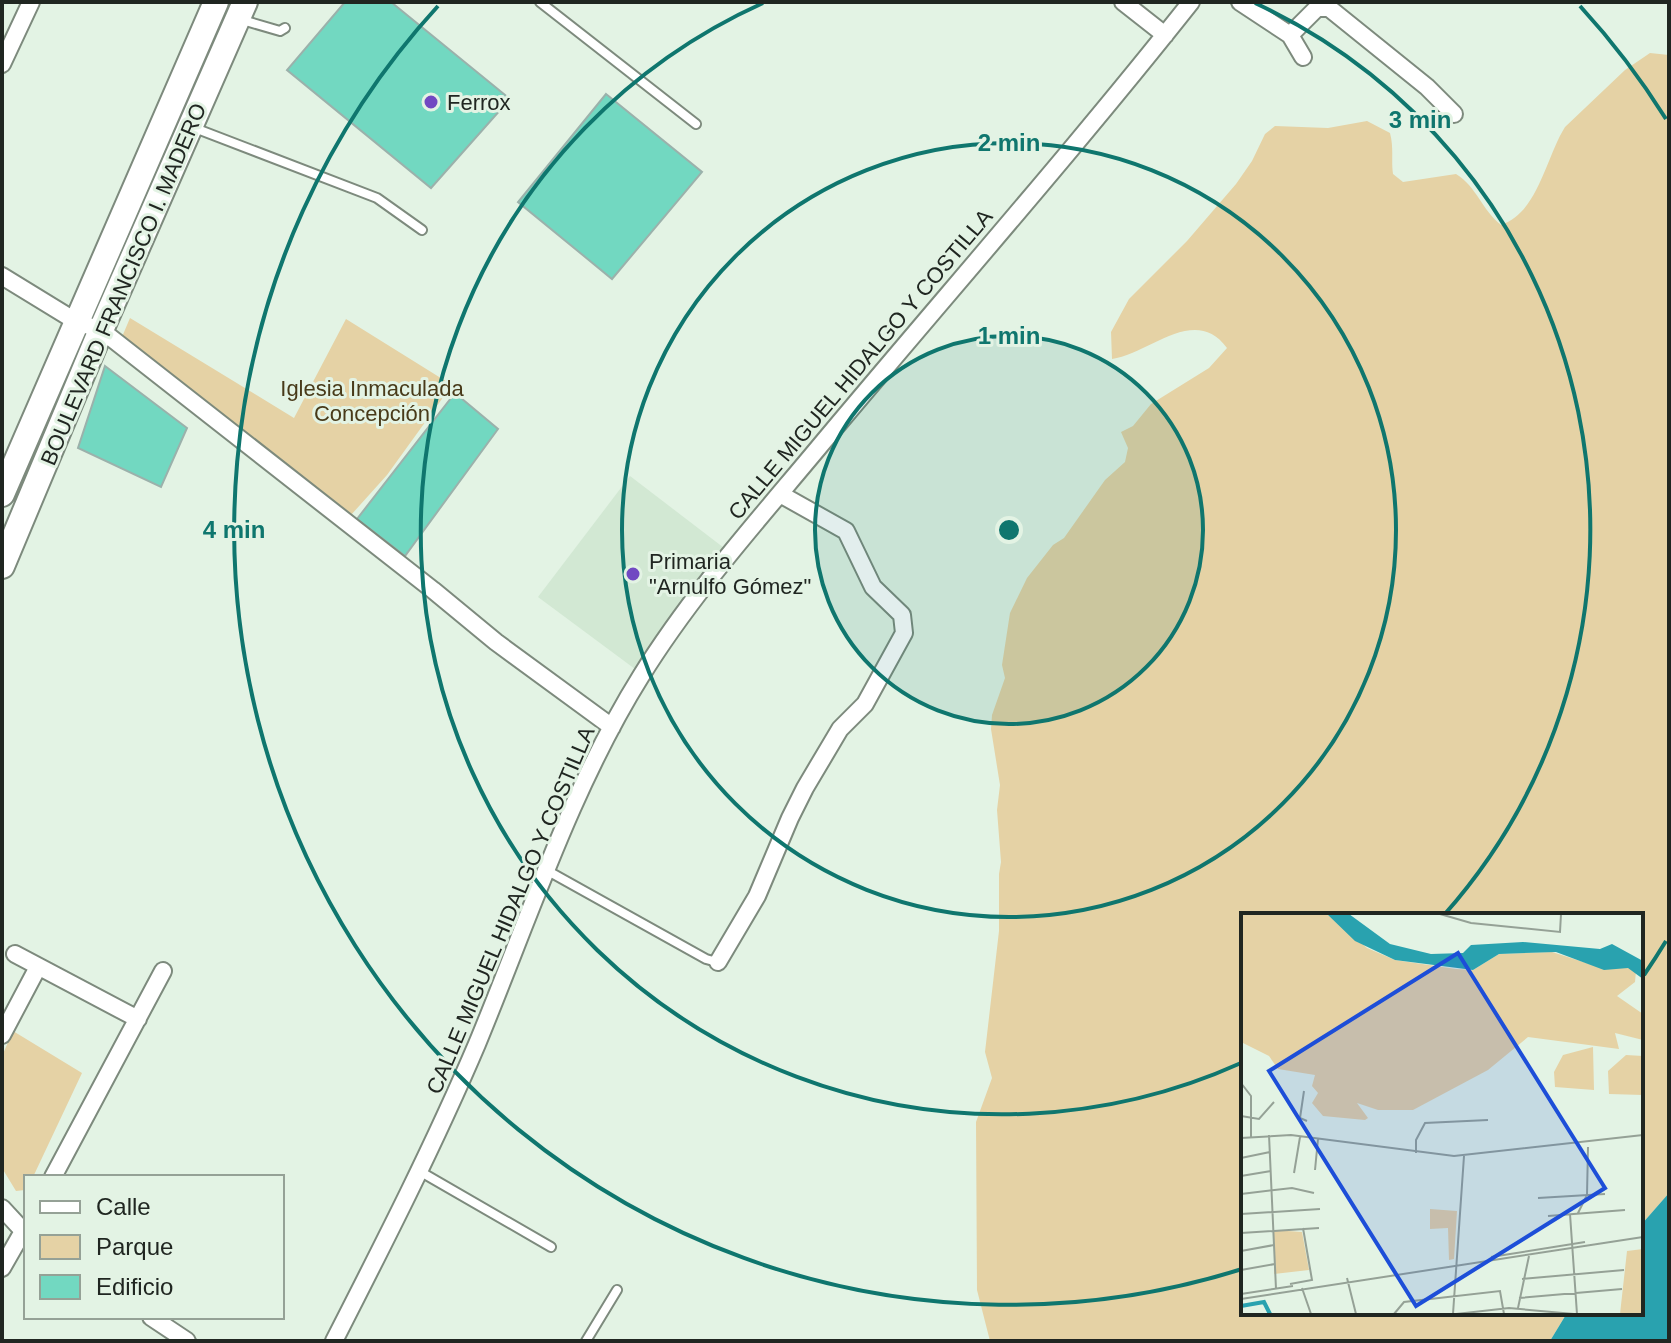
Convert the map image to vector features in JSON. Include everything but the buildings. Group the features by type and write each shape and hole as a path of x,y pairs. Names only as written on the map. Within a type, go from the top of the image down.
{"main road":[{"name":"BOULEVARD FRANCISCO I. MADERO","path":"2,494 216,2"},
{"name":"BOULEVARD FRANCISCO I. MADERO","path":"2,566 101,330 242,10"}],"street":[{"path":"2,64 31,2"},
{"path":"1123,2 1165,35"},
{"name":"CALLE MIGUEL HIDALGO Y COSTILLA","path":"334,1341 421,1172 578,797 641,675 682,615 780,494 1191,2"},
{"path":"1240,2 1290,35 1303,57"},
{"path":"1290,35 1317,8 1329,8 1427,87 1454,114"},
{"path":"2,276 77,322 101,330 496,642 612,727"},
{"path":"718,962 757,896 805,788 840,729 865,704 904,633 902,615 873,587 846,531 780,494"},
{"path":"15,954 138,1019"},
{"path":"2,1035 38,967"},
{"path":"54,1175 163,971"},
{"path":"2,1208 24,1230"},
{"path":"2,1268 24,1233"},
{"path":"154,1319 187,1341"}],"lane":[{"path":"540,2 696,124"},
{"path":"242,10 280,31 285,28"},
{"path":"191,126 377,198 422,230"},
{"path":"548,871 706,959 718,962"},
{"path":"421,1172 551,1247"},
{"path":"586,1341 617,1290"}],"shaded area":[{"name":"Primaria \"Arnulfo Gómez\"","path":"630,476 728,551 635,669 538,597"}],"green space":[{"path":"1650,53 1669,55 1669,1193 1643,1223 1643,913 1241,913 1241,1315 1566,1315 1550,1341 990,1341 977,1290 976,1122 992,1078 985,1052 999,931 1001,862 997,810 1000,785 991,729 992,715 1005,678 1002,665 1010,613 1027,578 1053,545 1064,538 1105,480 1125,462 1128,448 1121,432 1133,426 1151,404 1209,368 1227,348 1214,336 1201,330 1186,331 1112,359 1111,332 1129,299 1187,241 1236,184 1265,134 1275,126 1328,128 1367,121 1390,133 1393,174 1403,182 1456,174 1469,185 1501,225 1514,219 1532,197 1565,127 1625,70"},
{"name":"Iglesia Inmaculada Concepción","path":"130,318 294,418 346,319 452,385 387,475 351,515 119,344"},
{"path":"13,1031 82,1073 34,1175 24,1175 24,1190 16,1191 2,1168 2,1056"}],"water":[{"path":"1669,1193 1668,1341 1550,1341 1566,1315 1643,1315 1643,1223"}],"place":[{"name":"Ferrox","path":"431,102"},
{"name":"Primaria \"Arnulfo Gómez\"","path":"633,574"}]}
